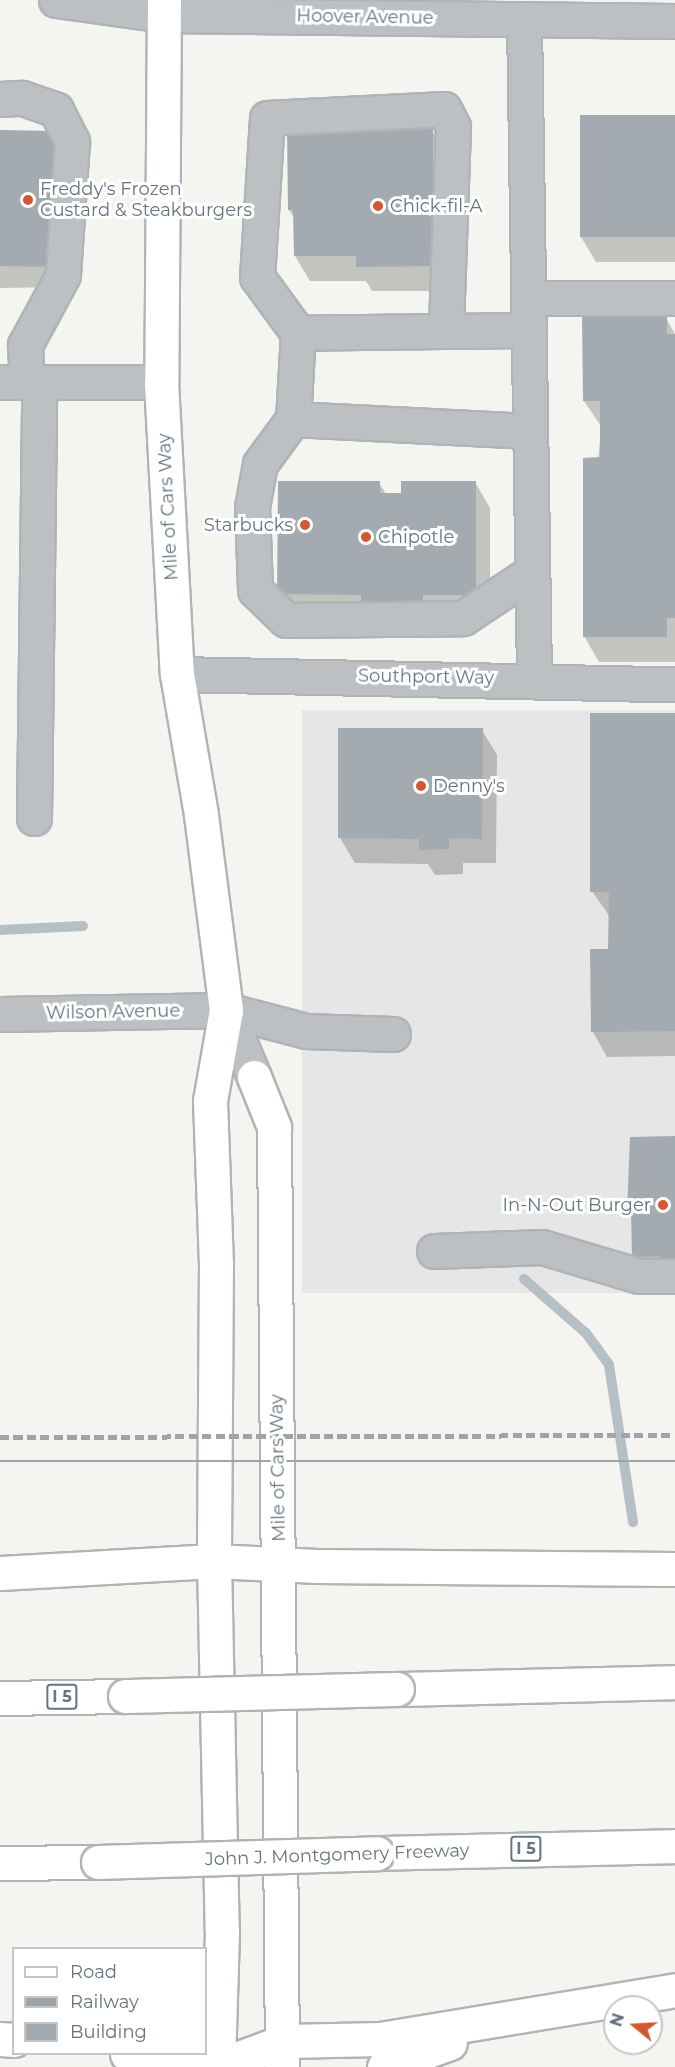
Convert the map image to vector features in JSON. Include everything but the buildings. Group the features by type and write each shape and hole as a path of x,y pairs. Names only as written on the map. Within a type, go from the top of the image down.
{"main road":[{"name":"Mile of Cars Way","path":"164,8 161,382 177,674 201,816 226,1010 210,1101 216,1263 214,1561 222,1931 218,2067"},
{"name":"Mile of Cars Way","path":"254,1077 274,1127 284,2054"},
{"path":"0,1573 214,1561 279,1565 675,1569"},
{"name":"I 5","path":"0,1698 675,1682"},
{"name":"John J. Montgomery Freeway","path":"0,1863 675,1846"},
{"path":"134,2055 218,2067 284,2054 675,1990"},
{"path":"384,2067 543,2012"}],"street":[{"name":"Hoover Avenue","path":"56,0 164,8 524,19 675,21"},
{"path":"524,19 534,679"},
{"path":"0,99 22,98 56,110 72,142 63,274 25,345 22,382 34,818"},
{"path":"446,332 453,127 444,110 267,118 257,277 298,333 293,419 260,464 252,507 255,590 286,620 463,618 532,572"},
{"path":"528,298 675,298"},
{"path":"298,333 529,330"},
{"path":"22,382 161,382"},
{"path":"293,419 530,431"},
{"name":"Southport Way","path":"177,674 534,679 675,684"},
{"name":"Wilson Avenue","path":"0,1014 226,1010 306,1032 393,1034"},
{"name":"Mile of Cars Way","path":"226,1010 254,1077"},
{"path":"434,1251 542,1247 639,1276 675,1276"}],"shaded area":[{"path":"302,710 675,710 675,1293 302,1293"}],"waterway":[{"path":"0,930 83,926"},
{"path":"524,1279 586,1333 609,1365 633,1522"}],"tram line":[{"path":"0,1461 675,1461"}],"railway":[{"path":"0,1437 675,1435"}],"place":[{"name":"Freddy's Frozen Custard & Steakburgers","path":"28,200"},
{"name":"Chick-fil-A","path":"378,206"},
{"name":"Starbucks","path":"305,525"},
{"name":"Chipotle","path":"366,537"},
{"name":"Denny's","path":"421,786"},
{"name":"In-N-Out Burger","path":"663,1205"}]}
